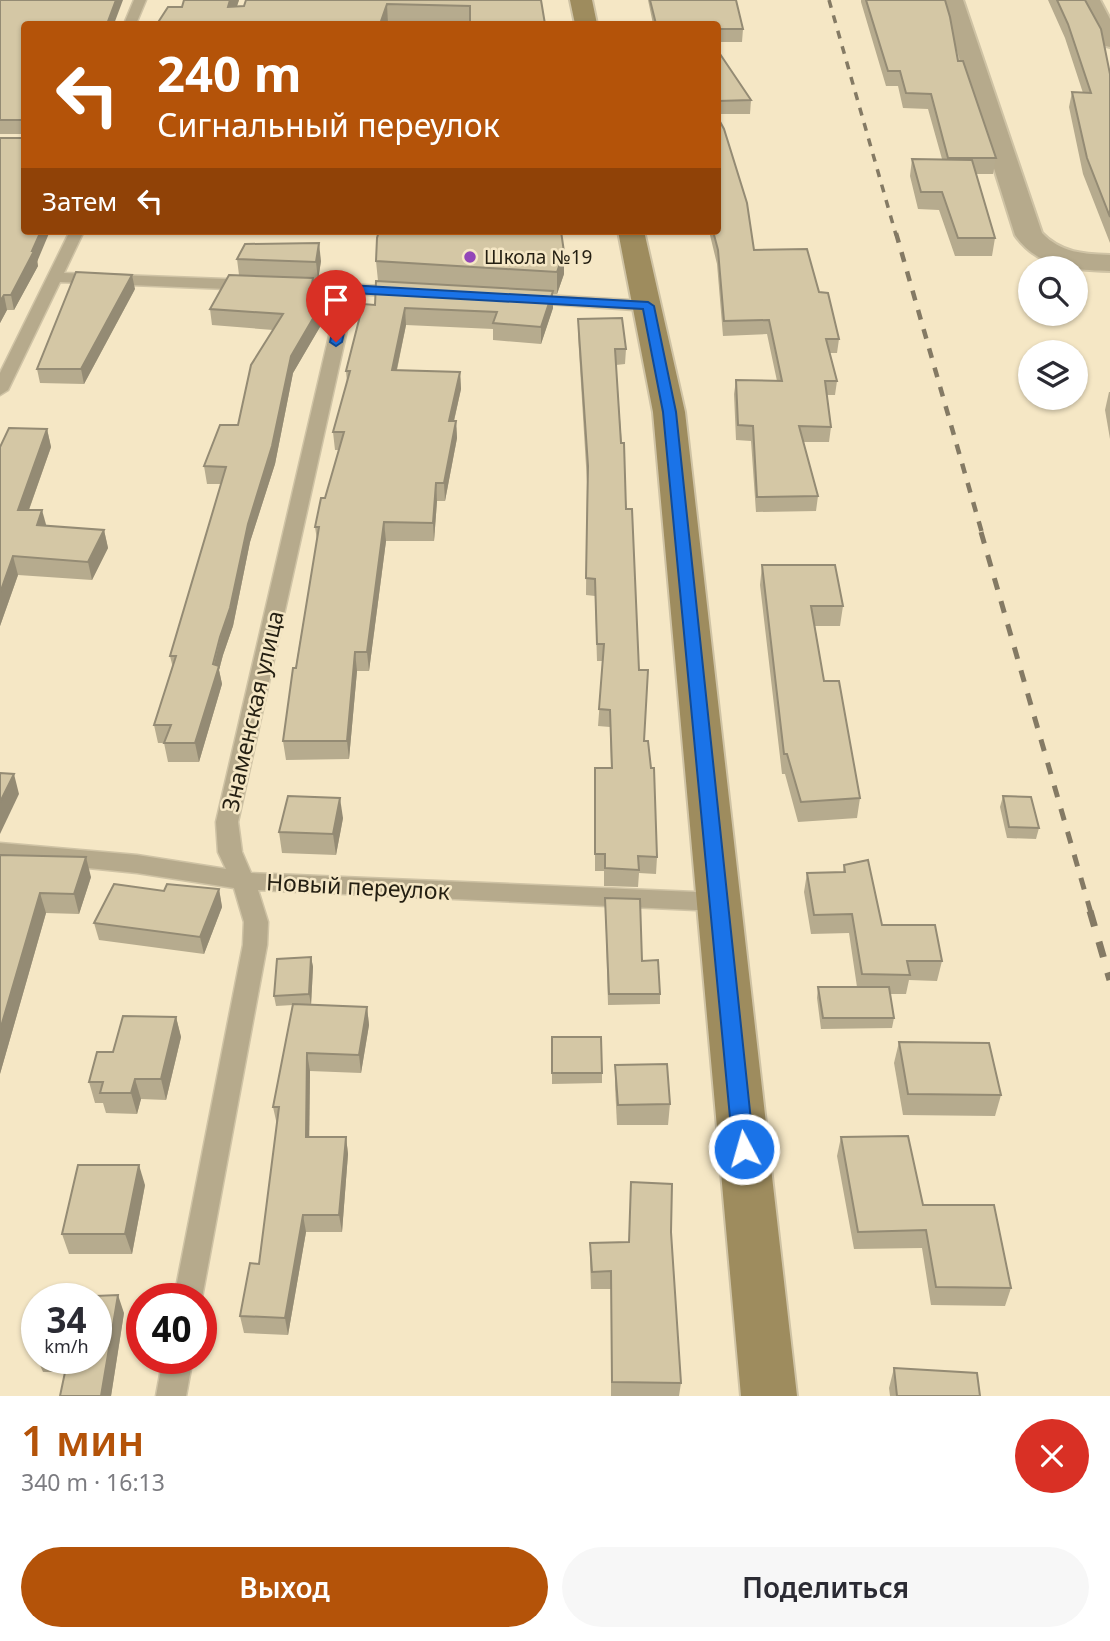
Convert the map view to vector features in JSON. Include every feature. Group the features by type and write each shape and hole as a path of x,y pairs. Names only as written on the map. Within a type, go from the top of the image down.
{"street":[{"path":"581,0 585,21"},
{"path":"952,0 1029,235 1037,245 1055,257 1110,263"},
{"path":"1088,0 1110,40"},
{"path":"632,235 669,412 769,1396"}],"lane":[{"path":"132,21 140,0"},
{"path":"0,390 75,235"},
{"path":"53,277 416,293"},
{"name":"Знаменская улица","path":"192,1283 255,945 256,922 244,881 230,852 227,822 348,289"},
{"path":"512,298 648,306"},
{"name":"Новый переулок","path":"0,851 137,864 244,881 718,902"},
{"path":"171,1396 175,1374"}],"building":[{"path":"0,0 116,0 108,21 21,21 21,120 0,120"},
{"path":"184,0 230,0 228,7 244,6 246,0 541,0 544,21 470,21 470,6 387,4 381,21 159,21 168,7 182,7"},
{"path":"650,0 736,0 743,29 721,29 721,21 655,21"},
{"path":"866,0 945,0 958,61 963,61 996,158 948,158 931,94 906,93 900,71 888,71"},
{"path":"1057,0 1085,0 1101,29 1110,74 1110,217 1087,158 1072,92 1091,93"},
{"path":"721,55 751,100 721,101"},
{"path":"721,124 747,203 754,250 807,249 819,292 828,293 839,339 826,339 837,381 825,381 831,427 799,426 818,496 757,497 753,426 738,425 736,380 782,381 769,320 724,321 718,250 714,235 721,235"},
{"path":"0,138 21,138 21,235 39,235 11,295 4,295 0,301"},
{"path":"912,159 972,160 995,238 958,238 942,192 921,192"},
{"name":"Школа №19","path":"378,235 562,235 564,252 557,272 376,261"},
{"path":"319,243 316,262 237,259 245,244"},
{"path":"76,272 132,275 81,369 37,369"},
{"path":"229,275 313,278 309,303 322,303 291,356 272,446 248,524 230,608 213,664 219,666 195,743 164,743 171,725 154,725 176,656 170,656 226,467 204,466 220,425 238,425 251,365 283,314 210,309"},
{"path":"376,281 553,291 541,327 493,323 497,312 405,308 392,370 460,372 449,421 456,421 444,483 436,483 433,523 384,522 367,652 355,652 347,741 283,741 293,668 296,668 319,527 315,527 321,498 325,498 344,432 333,432 350,371 346,371 363,304 375,305"},
{"path":"622,318 626,349 615,349 621,443 624,443 626,509 632,509 639,670 648,670 644,741 648,741 651,768 654,768 657,857 638,856 639,870 605,868 605,854 595,854 595,768 612,768 610,710 599,709 604,644 597,644 595,579 586,578 588,466 578,319"},
{"path":"9,428 47,429 18,510 42,510 37,525 104,530 88,562 13,556 0,593 0,447"},
{"path":"762,565 835,565 843,606 811,606 824,681 839,681 860,798 801,802 787,754 784,754"},
{"path":"0,773 14,774 0,802"},
{"path":"288,796 340,798 333,834 279,832"},
{"path":"1003,796 1031,797 1039,828 1009,827"},
{"path":"0,855 86,857 74,894 40,893 0,1030"},
{"path":"868,860 882,925 935,925 942,961 907,961 910,975 862,974 852,914 814,915 807,873 845,872 844,865"},
{"path":"114,884 164,891 167,884 219,889 200,937 94,923"},
{"path":"605,898 640,899 642,961 658,960 660,994 609,994"},
{"path":"311,957 309,994 274,996 277,959"},
{"path":"818,987 889,987 894,1018 823,1018"},
{"path":"293,1004 367,1007 359,1055 307,1053 306,1137 346,1137 339,1215 303,1215 285,1318 240,1316 250,1263 259,1264 279,1107 273,1107"},
{"path":"123,1016 176,1017 161,1079 135,1079 131,1093 100,1093 103,1082 89,1082 97,1052 113,1052"},
{"path":"552,1037 601,1037 602,1073 552,1073"},
{"path":"899,1042 989,1043 1001,1095 908,1094"},
{"path":"667,1064 670,1104 618,1105 615,1065"},
{"path":"908,1136 923,1205 994,1205 1011,1288 936,1287 926,1230 858,1232 841,1137"},
{"path":"78,1165 139,1165 125,1234 62,1234"},
{"path":"631,1182 672,1184 671,1232 681,1383 612,1382 611,1271 592,1272 590,1243 629,1242"},
{"path":"112,1295 118,1295 112,1331"},
{"path":"894,1368 977,1373 980,1396 897,1396"},
{"path":"65,1374 105,1374 101,1396 60,1396"}],"railway":[{"path":"829,0 896,235"},
{"path":"896,233 982,533"},
{"path":"981,532 1091,913"},
{"path":"1090,911 1110,980"}],"place":[{"name":"Школа №19","path":"470,257"}],"route":[{"path":"336,342 348,289 648,306 669,412 744,1149"}]}
